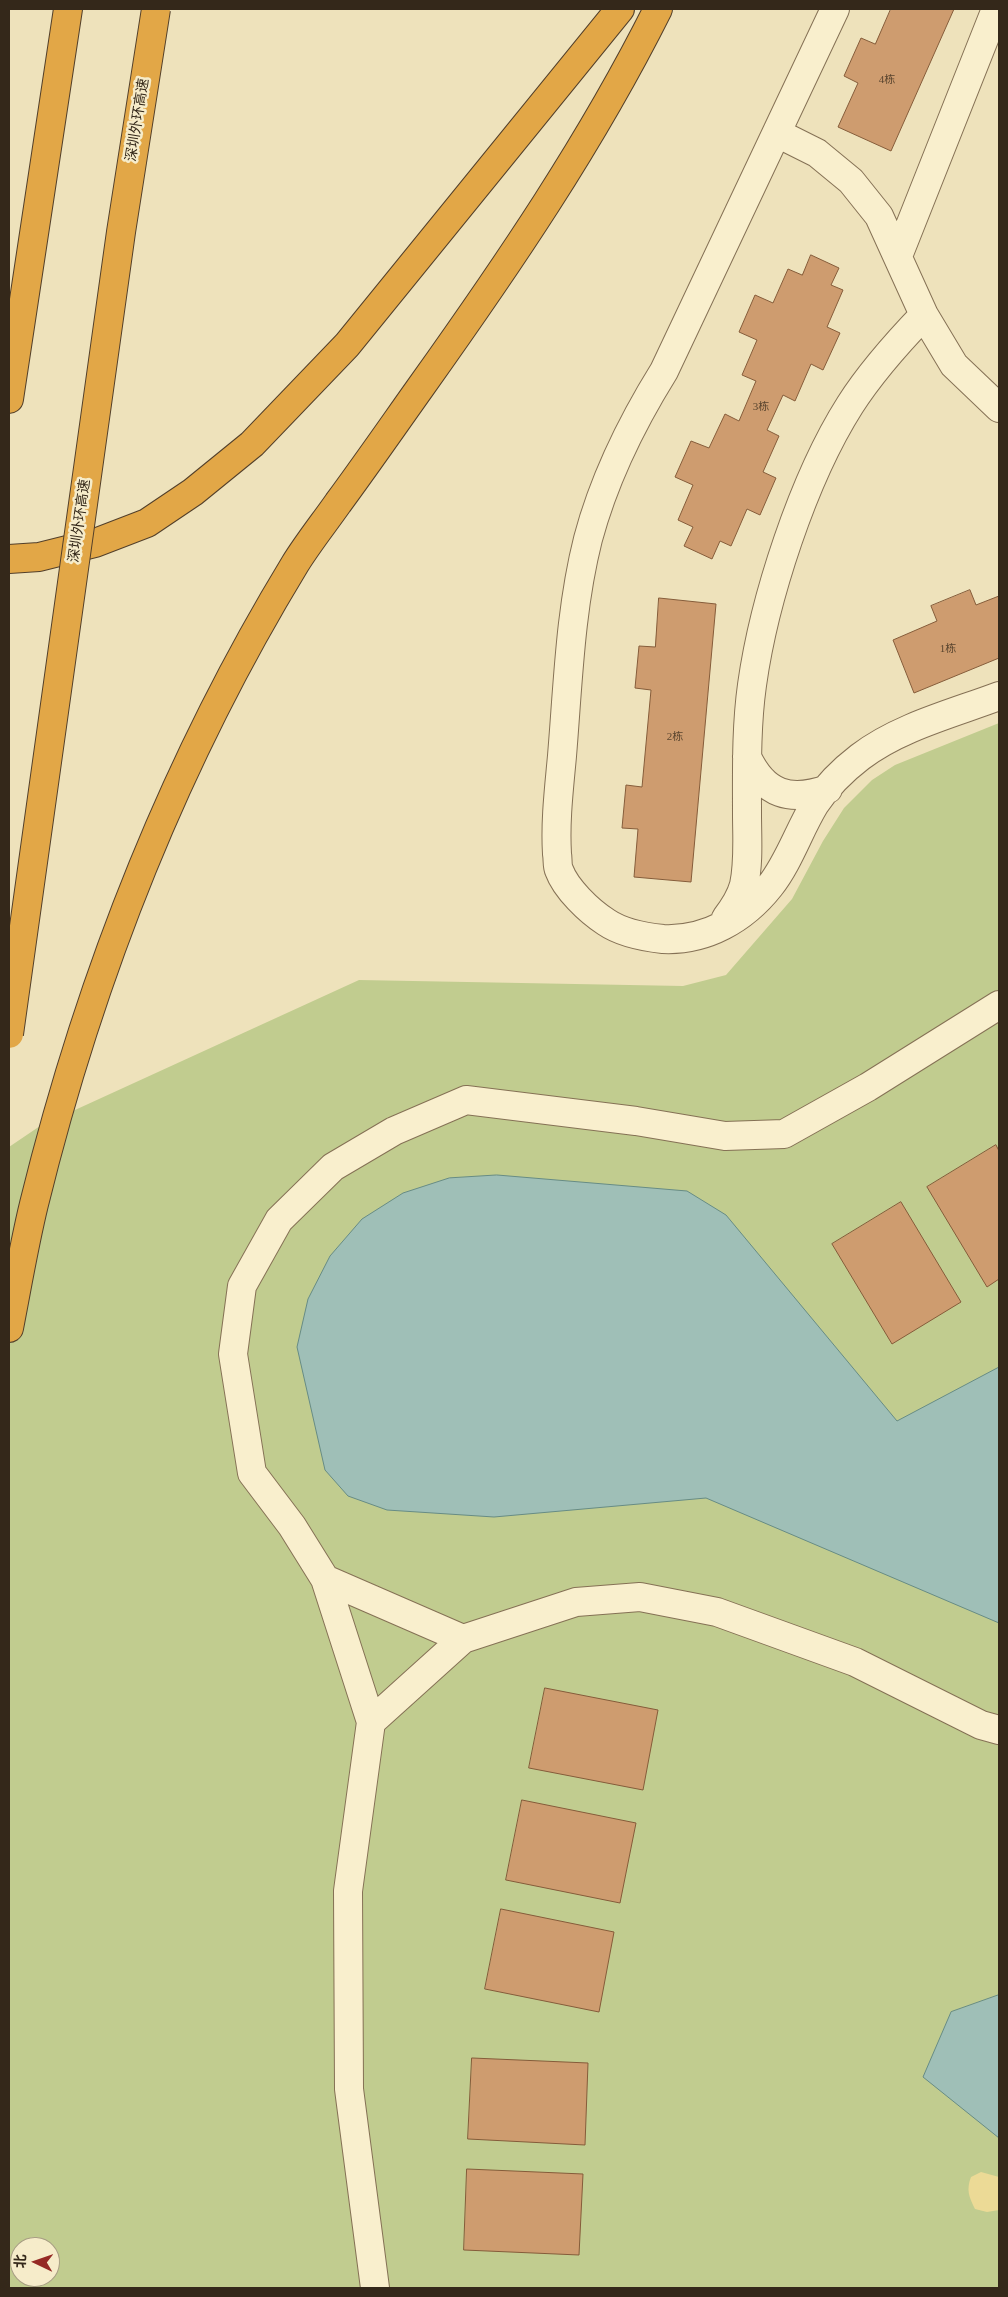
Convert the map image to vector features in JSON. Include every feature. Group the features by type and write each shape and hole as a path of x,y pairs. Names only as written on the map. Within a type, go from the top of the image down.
{"highway":[{"path":"9,399 68,9"},
{"name":"深圳外环高速","path":"9,1034 120,232 156,9"},
{"path":"9,559 39,556 95,543 147,523 193,492 252,444 347,345 620,9"},
{"path":"9,1328 34,1204 82,1034 124,917 168,807 203,732 297,562 506,266 570,168 622,80 658,9"}],"street":[{"path":"835,9 664,371 640,410 619,452 602,495 588,539 578,584 557,819 558,870 579,900 608,924 642,937 680,940 715,930 747,912 772,884 817,802 837,777 860,756 908,729 999,696"},
{"path":"898,256 997,10"},
{"path":"777,133 817,153 851,181 879,216 924,315 954,365 999,408"},
{"path":"715,930 732,911 744,887 747,861 747,757 752,686 766,615 811,481 829,442 850,405 874,370 924,315"},
{"path":"747,757 755,775 770,788 789,795 808,795 828,789"},
{"path":"376,2288 349,2088 348,1890 371,1722 325,1579 292,1526 252,1473 233,1354 242,1286 279,1220 333,1167 394,1130 466,1100 636,1121 725,1136 784,1134 868,1088 999,1005"},
{"path":"325,1579 464,1639"},
{"path":"371,1722 464,1639 576,1602 640,1597 718,1612 854,1662 981,1725 999,1730"}],"green space":[{"path":"999,723 999,2288 9,2288 9,1147 40,1126 359,980 683,986 726,975 792,899 823,841 844,808 872,780 895,765"}],"sand":[{"path":"981,2172 999,2177 999,2210 987,2212 975,2209 973,2205 969,2193 969,2182 971,2177"}],"water":[{"path":"497,1175 687,1191 726,1215 897,1421 999,1367 999,1623 706,1498 494,1517 387,1510 348,1496 325,1470 297,1347 308,1299 330,1256 362,1219 403,1193 449,1178"},
{"path":"999,1995 999,2138 923,2077 951,2012"}],"building":[{"path":"891,9 954,9 891,151 838,127 858,83 844,76 861,38 875,44"},
{"path":"811,255 839,268 831,285 843,290 827,327 840,333 823,370 811,364 795,401 783,395 767,430 779,436 763,472 776,478 760,515 747,509 731,546 720,541 712,559 684,546 693,527 678,520 693,485 675,477 691,441 709,448 725,414 739,421 756,381 742,375 757,340 739,332 755,295 773,303 788,269 802,275"},
{"path":"970,590 976,605 999,596 999,658 914,693 893,640 937,621 931,606"},
{"path":"659,598 716,604 691,882 634,877 638,829 622,828 626,785 642,787 651,690 635,688 639,646 655,647"},
{"path":"996,1145 999,1151 999,1279 987,1287 927,1187"},
{"path":"901,1202 961,1302 892,1344 832,1244"},
{"path":"545,1688 658,1710 643,1790 529,1768"},
{"path":"522,1800 636,1823 620,1903 506,1880"},
{"path":"501,1909 614,1932 599,2012 485,1989"},
{"path":"472,2058 588,2063 585,2145 468,2139"},
{"path":"467,2169 583,2174 579,2255 464,2250"}]}
